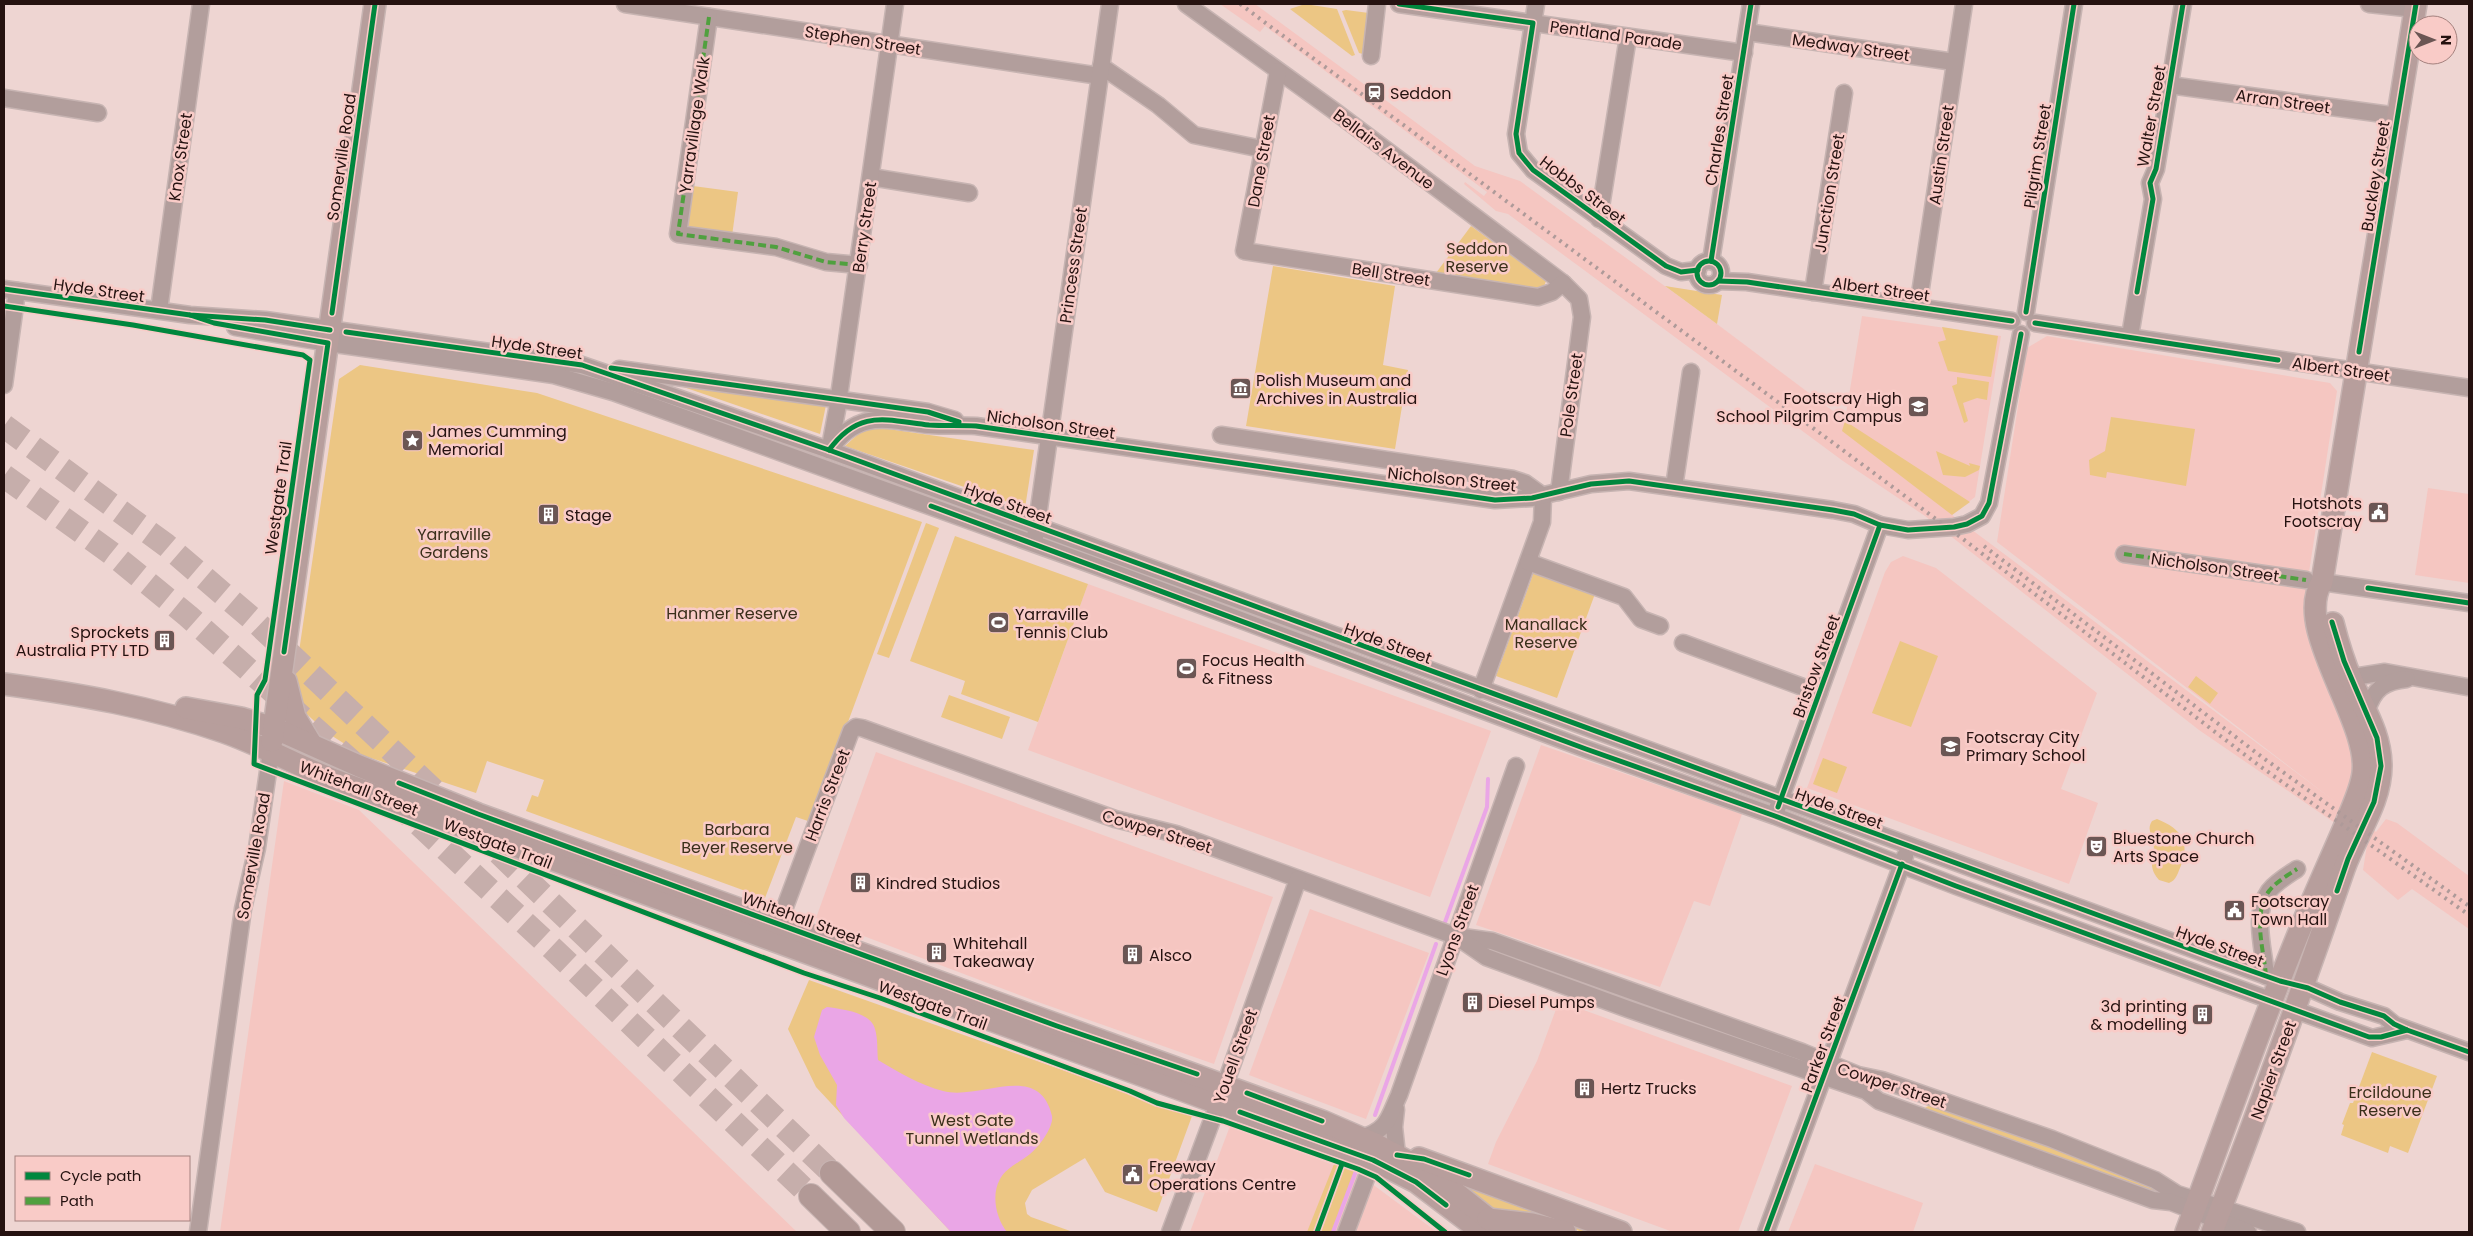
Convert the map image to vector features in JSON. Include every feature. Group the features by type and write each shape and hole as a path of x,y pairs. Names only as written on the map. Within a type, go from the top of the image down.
{"highway":[{"path":"832,1173 893,1232"},
{"path":"811,1196 848,1232"}],"main road":[{"name":"Somerville Road","path":"271,751 375,4"},
{"name":"Buckley Street","path":"2362,748 2358,713 2332,674 2316,617 2314,581 2356,371 2415,6"},
{"name":"Buckley Street","path":"2314,581 2353,682"},
{"path":"284,652 291,706 301,730 310,742"},
{"path":"2353,682 2350,696 2358,713"},
{"name":"Whitehall Street","path":"4,684 109,700 191,708 241,718 274,728 310,742 359,766 776,932"},
{"name":"Whitehall Street","path":"109,700 212,728 271,751 332,779 776,932 1221,1094 1361,1138 1396,1154 1438,1164 1621,1232"},
{"name":"Napier Street","path":"2217,1220 2304,986 2348,859 2372,807 2378,788 2380,751 2358,713"},
{"name":"Napier Street","path":"2186,1232 2273,1001 2273,979 2358,792 2363,769 2362,748"},
{"name":"Hyde Street","path":"2273,979 2304,986"},
{"name":"Hyde Street","path":"2273,1001 2295,1010"},
{"name":"Whitehall Street","path":"1221,1094 1373,1160 1416,1182 1446,1205 1492,1228"},
{"path":"1396,1154 1432,1174 1492,1228 1532,1224 1565,1232"}],"street":[{"name":"Knox Street","path":"159,310 201,4"},
{"name":"Stephen Street","path":"625,4 890,44 1101,71 1158,105 1194,135 1262,148"},
{"name":"Berry Street","path":"823,468 829,450 838,404 895,4"},
{"name":"Princess Street","path":"1034,544 1035,526 1110,4"},
{"name":"Bellairs Avenue","path":"1186,4 1563,283 1579,299"},
{"path":"1371,56 1377,4"},
{"name":"Pentland Parade","path":"1399,4 1744,53"},
{"name":"Hobbs Street","path":"1536,4 1516,134 1519,154 1545,180 1666,266 1681,272 1712,271"},
{"name":"Charles Street","path":"1712,271 1751,4"},
{"name":"Austin Street","path":"1918,307 1964,4"},
{"name":"Pilgrim Street","path":"2030,318 2074,4"},
{"name":"Walter Street","path":"2130,336 2153,199 2150,184 2156,169 2183,4"},
{"path":"2369,4 2415,6"},
{"name":"Yarravillage Walk","path":"709,16 678,234 776,247 819,260 859,265"},
{"name":"Medway Street","path":"1747,32 1954,62"},
{"path":"1599,219 1628,37"},
{"name":"Dane Street","path":"1244,251 1278,71"},
{"name":"Arran Street","path":"2169,85 2398,116"},
{"name":"Junction Street","path":"1813,292 1844,93"},
{"path":"4,98 98,113"},
{"path":"871,178 969,193"},
{"name":"Bell Street","path":"1244,251 1538,297 1552,292 1563,283"},
{"name":"Albert Street","path":"1712,271 1747,282 1918,307 2016,328"},
{"name":"Hyde Street","path":"10,290 190,315 214,323 582,364 829,450 1908,847 1947,859 2273,979"},
{"path":"4,385 10,290"},
{"name":"Pole Street","path":"1559,492 1582,317 1579,299"},
{"path":"2016,328 2030,332 2030,318"},
{"name":"Albert Street","path":"2030,318 2130,336 2469,388"},
{"name":"Nicholson Street","path":"829,450 842,434 858,424 876,420 911,422 970,426 1489,499 1518,500 1611,481 1638,482 1834,510 1854,514 1880,525 1908,530 1958,526 1979,518 1990,503 2016,328"},
{"name":"Hyde Street","path":"329,337 575,380 651,405 1034,544 1586,749 1775,816 2273,1001"},
{"name":"Nicholson Street","path":"582,364 838,404 928,412 970,426"},
{"path":"1674,487 1692,372"},
{"path":"838,404 911,422"},
{"path":"1221,435 1513,479 1525,483 1543,496 1544,515 1481,690"},
{"name":"Bristow Street","path":"1775,816 1880,525"},
{"name":"Nicholson Street","path":"2124,554 2469,603"},
{"path":"1528,562 1624,597 1641,619 1660,626"},
{"path":"1683,643 1819,693"},
{"path":"2353,682 2357,677 2375,672 2390,673 2468,688"},
{"path":"2358,713 2380,686 2392,681 2414,679"},
{"path":"1531,728 1538,710"},
{"name":"Cowper Street","path":"859,727 1115,819 1176,834 1455,936 1492,941 1802,1052 1827,1070 1866,1091 1879,1101 2035,1159 2153,1200 2196,1206"},
{"name":"Harris Street","path":"776,932 851,731 859,727"},
{"name":"Somerville Road","path":"198,1232 243,909 258,838 271,751"},
{"name":"Lyons Street","path":"1361,1138 1375,1134 1382,1129 1398,1095 1516,766"},
{"name":"Parker Street","path":"1766,1232 1908,847"},
{"path":"2273,979 2260,921 2262,906 2269,891 2297,869"},
{"name":"Youell Street","path":"1170,1232 1298,879"},
{"name":"Hyde Street","path":"2304,986 2333,1000 2384,1016 2395,1025 2407,1030 2469,1052"},
{"name":"Hyde Street","path":"2295,1010 2373,1038 2407,1030"},
{"name":"Cowper Street","path":"1827,1070 1882,1080 2052,1140 2156,1180 2217,1220 2248,1232"},
{"name":"Lyons Street","path":"1396,1154 1394,1127 1398,1095"},
{"path":"1346,1232 1373,1160"},
{"name":"Cowper Street","path":"2217,1220 2296,1232"}],"shaded area":[{"path":"1220,4 1255,4 1475,166 1520,181 1717,324 1845,420 1862,316 2001,336 1975,497 1952,515 2376,832 2386,819 2397,823 2469,876 2469,929 2412,889 2398,900 2363,870 2367,845 2199,730 1925,516 1843,461 1508,214 1496,211 1464,184 1465,182 1484,196 1487,192 1265,26 1260,32"},
{"path":"2047,336 2330,383 2337,391 2305,598 2352,747 2353,772 2342,807 1997,542 2027,348"},
{"path":"2428,488 2469,494 2469,583 2415,575"},
{"name":"Footscray City Primary School","path":"1903,556 1936,568 2097,693 2061,789 2098,803 2069,884 1807,788 1885,572 1891,562"},
{"path":"1088,584 1491,731 1430,897 1028,750"},
{"path":"1541,745 1742,814 1710,906 1694,901 1660,987 1476,925"},
{"path":"876,752 1273,897 1214,1064 1038,1002 816,918"},
{"path":"284,781 359,810 797,1232 220,1232"},
{"path":"1310,909 1429,953 1366,1119 1249,1075"},
{"path":"1559,1001 1792,1086 1738,1232 1673,1232 1488,1164 1496,1142 1537,1061"},
{"path":"827,1007 855,1012 868,1019 876,1033 878,1060 901,1074 926,1085 943,1091 958,1093 1006,1086 1022,1086 1035,1090 1045,1099 1052,1116 1051,1126 1033,1151 1006,1172 997,1185 996,1206 1000,1220 1007,1232 951,1232 844,1118 836,1105 837,1085 820,1055 814,1037 822,1010"},
{"path":"1230,1126 1360,1175 1437,1232 1190,1232"},
{"path":"1815,1164 1923,1203 1913,1232 1788,1232"}],"green space":[{"path":"1305,4 1337,9 1355,55 1352,56 1290,9"},
{"path":"1342,11 1369,13 1363,54 1359,53"},
{"path":"693,186 738,192 732,236 687,230"},
{"name":"Seddon Reserve","path":"1471,226 1546,281 1543,289 1537,290 1436,273"},
{"path":"1273,266 1395,286 1383,365 1408,370 1395,449 1246,426"},
{"path":"1665,286 1722,295 1717,324"},
{"path":"1942,327 1998,336 1991,377 1948,371 1938,342 1946,340"},
{"path":"360,365 537,393 922,522 811,822 796,817 765,898 526,811 532,795 538,797 544,780 487,761 476,793 362,755 326,732 296,704 295,679 339,379"},
{"path":"1957,377 1989,382 1987,400 1977,398 1963,403 1968,421 1964,423 1952,386 1957,384"},
{"path":"666,381 826,405 820,434"},
{"path":"2111,417 2195,429 2186,486 2107,472 2106,478 2090,475 2089,460 2105,451"},
{"path":"1845,421 1970,502 1952,515 1842,431"},
{"path":"867,426 1034,450 1025,508 845,446"},
{"path":"1936,451 1970,466 1969,463 1980,466 1979,470 1965,477 1943,475"},
{"path":"926,523 939,528 889,658 877,654"},
{"name":"Yarraville Tennis Club","path":"955,536 1088,584 1038,722 961,694 965,681 910,661"},
{"name":"Manallack Reserve","path":"1535,569 1596,591 1557,698 1496,676"},
{"path":"1900,641 1938,656 1911,727 1872,713"},
{"path":"2196,676 2218,693 2210,704 2188,687"},
{"path":"949,695 1010,717 1002,739 941,717"},
{"path":"1823,758 1847,767 1837,793 1813,784"},
{"path":"2157,819 2173,827 2182,838 2184,844 2185,851 2180,868 2175,879 2169,883 2159,880 2152,865 2154,846 2150,826 2152,821"},
{"path":"1500,951 1611,989 1608,994 1500,954"},
{"name":"West Gate Tunnel Wetlands","path":"809,980 1192,1116 1157,1212 1105,1192 1085,1158 1032,1190 1025,1203 1027,1214 1031,1217 1073,1232 951,1232 816,1087 788,1029"},
{"name":"Ercildoune Reserve","path":"2372,1052 2437,1076 2408,1153 2390,1146 2388,1153 2341,1135 2344,1125 2342,1124 2350,1103 2353,1103"},
{"path":"1930,1105 2158,1185 2160,1192 2158,1194 1923,1109"},
{"path":"1334,1164 1356,1171 1333,1232 1307,1232"},
{"path":"1462,1184 1604,1232 1582,1232 1555,1222 1491,1211 1462,1187"}],"waterway":[{"path":"1444,925 1487,807 1488,779"},
{"path":"1375,1115 1436,944"},
{"path":"1333,1232 1356,1171"}],"tunnel":[{"path":"4,426 166,545 257,623 447,803"},
{"path":"4,476 111,553 188,616 352,762"},
{"path":"393,800 553,949 811,1196"},
{"path":"473,828 832,1173"}],"railway":[{"path":"1240,4 1963,539 2257,764 2469,915"},
{"path":"1984,546 2262,757 2469,906"}],"marked path":[{"path":"709,17 678,234 776,247 826,262 859,265"},
{"path":"2124,554 2306,580"},
{"path":"2266,976 2260,933 2261,911 2264,900 2275,885 2297,869"}],"cycle path":[{"path":"332,313 375,4"},
{"path":"1399,4 1533,23 1516,134 1519,153 1533,170 1666,266 1681,272 1698,270"},
{"path":"1711,261 1751,4"},
{"path":"2026,312 2074,4"},
{"path":"2137,292 2153,199 2150,183 2156,169 2183,4"},
{"path":"2359,352 2416,4"},
{"path":"1709,261 1717,265 1721,273 1717,281 1709,285 1701,281 1697,273 1701,265 1709,261"},
{"path":"1718,281 1747,282 2012,321"},
{"path":"4,289 190,315 265,320 330,330"},
{"name":"Westgate Trail","path":"4,306 133,325 303,355 310,360 265,680 257,695 254,764 804,973 880,998 1130,1091 1157,1103 1223,1121 1358,1169 1376,1177 1445,1232"},
{"path":"190,315 214,323 328,343 284,652"},
{"path":"2035,323 2278,360"},
{"path":"346,332 582,365 829,450 2215,958 2280,981 2308,988 2340,1002 2384,1016 2394,1024 2407,1030 2469,1052"},
{"path":"829,450 851,428 874,420 929,425 976,426 1495,500 1532,498 1591,484 1629,481 1833,510 1854,514 1880,525 1908,530 1954,527 1967,524 1982,516 1989,503 2021,334"},
{"path":"611,368 928,412 959,422"},
{"path":"931,506 1586,749 1775,816 1956,886 2369,1037 2381,1037 2407,1030"},
{"path":"1778,807 1880,525"},
{"path":"2368,588 2469,603"},
{"path":"2332,622 2344,661 2377,738 2381,766 2374,802 2348,859 2337,891"},
{"path":"399,783 478,814 1057,1026 1197,1074"},
{"path":"1766,1232 1902,864"},
{"path":"1247,1093 1322,1121"},
{"path":"1240,1112 1373,1160 1416,1182 1446,1205"},
{"path":"1397,1155 1424,1159 1469,1175"},
{"path":"1317,1232 1342,1164"}],"place":[{"name":"Seddon","path":"1374,93"},
{"name":"Polish Museum and Archives in Australia","path":"1240,389"},
{"name":"Footscray High School Pilgrim Campus","path":"1918,407"},
{"name":"James Cumming Memorial","path":"412,440"},
{"name":"Hotshots Footscray","path":"2378,512"},
{"name":"Stage","path":"549,515"},
{"name":"Yarraville Tennis Club","path":"999,623"},
{"name":"Sprockets Australia PTY LTD","path":"165,641"},
{"name":"Focus Health & Fitness","path":"1186,669"},
{"name":"Footscray City Primary School","path":"1950,746"},
{"name":"Bluestone Church Arts Space","path":"2097,847"},
{"name":"Kindred Studios","path":"860,883"},
{"name":"Footscray Town Hall","path":"2235,910"},
{"name":"Whitehall Takeaway","path":"937,952"},
{"name":"Alsco","path":"1133,955"},
{"name":"Diesel Pumps","path":"1472,1002"},
{"name":"3d printing & modelling","path":"2203,1015"},
{"name":"Hertz Trucks","path":"1585,1088"},
{"name":"Freeway Operations Centre","path":"1133,1175"}],"park label":[{"name":"Yarraville Gardens","path":"454,543"},
{"name":"Hanmer Reserve","path":"732,613"},
{"name":"Barbara Beyer Reserve","path":"737,838"}]}
